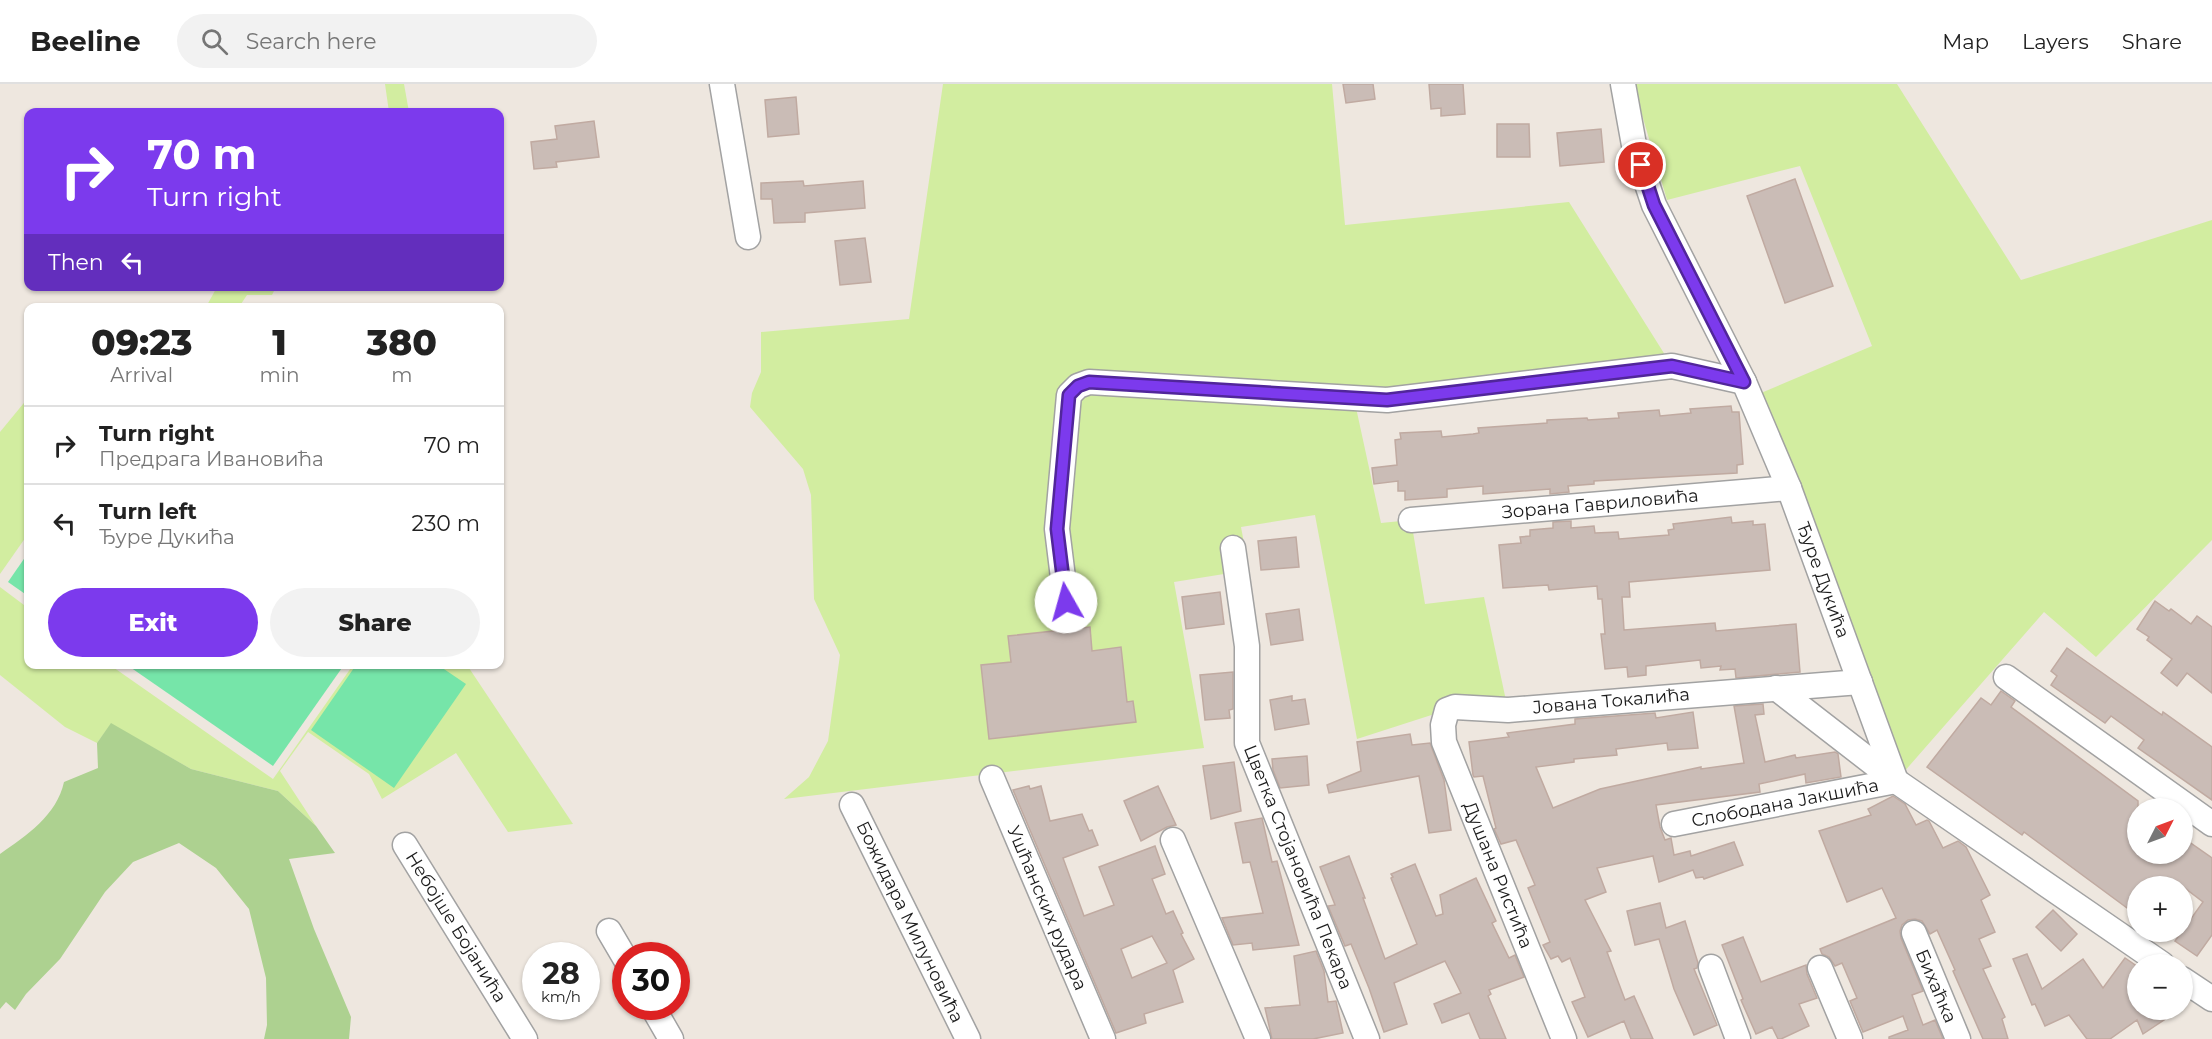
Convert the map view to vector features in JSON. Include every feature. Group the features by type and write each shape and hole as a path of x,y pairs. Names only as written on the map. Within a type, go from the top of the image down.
{"street":[{"path":"722,84 748,237"},
{"name":"Ђуре Дукића","path":"1623,84 1634,145 1654,205 1744,382 1789,488 1896,781"},
{"path":"1066,602 1057,529 1069,395 1078,386 1089,382 1387,400 1672,366 1744,382"},
{"name":"Зорана Гавриловића","path":"1411,520 1789,488"},
{"name":"Цветка Стојановића Пекара","path":"1233,548 1247,646 1247,743 1367,1039"},
{"path":"2006,677 2212,824"},
{"name":"Јована Токалића","path":"1447,710 1455,707 1508,710 1860,682"},
{"path":"1776,688 1896,781 2147,954"},
{"name":"Душана Ристића","path":"1447,710 1443,725 1444,742 1564,1039"},
{"name":"Ушћанских рудара","path":"992,778 1102,1039"},
{"name":"Слободана Јакшића","path":"1674,824 1896,781"},
{"name":"Божидара Милуновића","path":"852,805 968,1039"},
{"path":"1173,840 1258,1039"},
{"name":"Небојше Бојанића","path":"405,845 525,1039"},
{"path":"609,931 615,942"},
{"name":"Бихаћка","path":"1914,933 1958,1039"},
{"path":"1710,967 1738,1039"},
{"path":"1820,968 1850,1039"},
{"path":"2193,986 2212,999"},
{"path":"660,1020 671,1039"}],"green space":[{"path":"385,84 404,84 408,108 388,108"},
{"path":"943,84 1332,84 1345,225 1569,202 1672,366 1355,403 1381,523 1411,520 1425,604 1484,597 1508,710 1447,710 1357,739 1315,515 1241,527 1249,570 1174,582 1204,748 784,799 809,777 828,741 840,655 814,599 811,495 803,469 750,407 752,393 761,372 761,332 909,319"},
{"path":"1633,84 1897,84 2021,280 2212,220 2212,540 2096,657 2044,612 1896,781 1761,393 1872,346 1800,166 1667,200"},
{"path":"215,291 274,291 272,295 247,295 242,303 208,303"},
{"path":"24,403 24,540 0,574 0,432"},
{"path":"24,559 24,593 8,582"},
{"path":"0,587 24,605 24,669 116,669 273,779 350,669 470,669 573,824 508,832 456,753 382,799 369,774 308,732 280,771 316,826 278,791 191,769 111,724 97,743 65,727 0,675"},
{"path":"133,669 341,669 273,766"},
{"path":"353,669 444,669 466,684 394,788 311,730"},
{"path":"111,723 191,769 278,791 316,826 335,853 289,859 314,929 351,1017 349,1039 264,1039 267,1025 266,978 249,909 216,868 179,843 133,862 105,892 60,959 26,994 15,1010 6,1002 0,1009 0,854 30,832 48,815 55,805 64,782 98,768 97,743"}],"building":[{"path":"1343,84 1373,84 1375,99 1346,103"},
{"path":"1429,84 1463,84 1465,114 1441,116 1441,108 1431,109"},
{"path":"796,97 799,134 768,137 765,100"},
{"path":"594,121 599,157 556,162 557,167 534,169 531,142 557,139 555,126"},
{"path":"1497,124 1529,124 1530,157 1497,157"},
{"path":"1601,129 1604,162 1560,166 1557,133"},
{"path":"1795,179 1833,286 1785,303 1747,196"},
{"path":"803,181 804,186 863,181 865,208 805,213 805,222 774,223 772,199 761,199 761,183"},
{"path":"865,238 871,282 840,285 835,241"},
{"path":"1731,406 1732,412 1739,412 1743,464 1737,465 1737,473 1594,481 1594,484 1568,486 1569,492 1550,494 1550,489 1483,494 1483,486 1447,489 1447,497 1405,500 1405,491 1398,491 1398,481 1374,484 1372,468 1397,465 1395,440 1401,439 1400,433 1441,431 1442,437 1479,433 1478,428 1547,423 1547,420 1619,418 1618,413 1659,410 1660,416 1691,413 1690,409"},
{"path":"1731,517 1732,523 1753,521 1753,525 1765,524 1770,570 1629,582 1630,597 1622,597 1624,630 1715,623 1716,631 1796,624 1800,672 1736,678 1735,669 1720,670 1721,666 1701,668 1700,660 1646,666 1646,675 1628,677 1627,667 1605,669 1601,634 1605,634 1602,599 1598,599 1597,586 1549,590 1548,585 1503,588 1499,545 1521,543 1520,537 1530,536 1530,530 1553,528 1553,522 1571,521 1571,528 1594,526 1595,533 1618,532 1619,539 1669,535 1668,530 1674,529 1673,524"},
{"path":"1296,537 1299,567 1261,570 1258,541"},
{"path":"1220,592 1224,624 1186,629 1182,597"},
{"path":"2155,601 2169,611 2171,609 2191,624 2197,616 2212,627 2212,693 2187,673 2177,686 2161,673 2172,659 2147,640 2149,637 2137,629"},
{"path":"1299,609 1303,640 1271,645 1266,614"},
{"path":"1090,627 1092,651 1121,647 1127,702 1133,701 1136,722 989,739 981,665 1011,662 1008,636"},
{"path":"2067,648 2212,747 2212,800 2138,748 2144,740 2111,716 2105,723 2051,685 2057,676 2051,671"},
{"path":"1233,672 1233,709 1229,710 1230,718 1205,720 1200,675"},
{"path":"2001,691 2015,701 2011,707 2134,798 2127,798 2127,864 2193,864 2193,845 2212,858 2212,935 2197,956 2176,942 2193,942 2193,916 2203,902 2193,894 2193,876 2127,876 2127,908 2024,832 2022,835 1927,767 1981,698 1991,705"},
{"path":"1292,696 1292,701 1305,699 1309,724 1275,730 1270,700"},
{"path":"1763,704 1764,714 1755,715 1765,762 1795,755 1796,758 1835,752 1838,754 1841,777 1806,783 1805,774 1759,784 1760,792 1656,805 1660,827 1665,840 1671,838 1674,855 1690,851 1691,856 1734,842 1743,865 1704,879 1703,877 1696,878 1693,870 1659,882 1653,856 1597,868 1606,892 1585,900 1611,951 1607,952 1625,1000 1634,996 1653,1039 1631,1039 1624,1021 1588,1037 1572,1002 1585,997 1570,958 1562,962 1558,956 1551,959 1543,945 1550,942 1528,888 1535,885 1516,840 1501,844 1494,829 1496,828 1483,776 1474,777 1473,775 1469,742 1509,737 1507,733 1575,724 1575,719 1655,713 1656,718 1693,712 1698,748 1668,750 1667,743 1616,749 1617,755 1574,759 1574,762 1536,767 1553,808 1600,789 1701,767 1701,769 1744,763 1734,706"},
{"path":"1410,734 1412,745 1430,743 1444,780 1451,830 1429,833 1419,776 1329,793 1327,785 1361,771 1357,742"},
{"path":"1307,756 1309,785 1280,788 1273,770 1272,759"},
{"path":"1234,762 1241,811 1211,819 1203,766"},
{"path":"1041,786 1050,821 1082,814 1089,831 1092,830 1098,845 1063,858 1084,916 1114,905 1099,867 1155,846 1165,874 1152,879 1166,914 1173,911 1183,933 1181,934 1194,959 1173,970 1183,1002 1144,1014 1146,1023 1116,1033 1013,790","holes":["1152,936 1167,963 1132,978 1121,949"]},
{"path":"1158,786 1176,825 1167,827 1141,841 1124,801"},
{"path":"1893,796 1905,804 1916,825 1929,821 1943,848 1958,841 1966,847 1990,895 1981,900 1995,932 1979,939 1991,966 1983,969 2005,1017 2002,1019 2008,1039 1983,1039 1937,930 1930,934 1922,921 1908,920 1902,925 1901,938 1923,991 1912,995 1923,1025 1935,1020 1943,1039 1889,1039 1889,1037 1908,1030 1903,1016 1863,1032 1850,1001 1857,998 1842,963 1835,966 1829,957 1822,954 1820,949 1896,918 1882,888 1847,902 1819,831 1871,815 1868,809"},
{"path":"1262,818 1272,862 1277,861 1299,945 1253,950 1252,943 1233,945 1222,918 1263,913 1250,862 1243,863 1235,823"},
{"path":"1349,856 1385,959 1417,944 1391,874 1415,864 1436,916 1443,914 1440,895 1476,878 1496,921 1492,923 1509,958 1515,955 1524,977 1489,990 1491,994 1488,996 1506,1039 1480,1039 1469,1013 1442,1023 1434,1004 1461,993 1445,961 1394,983 1407,1024 1384,1032 1351,944 1345,946 1328,906 1335,905 1320,867"},
{"path":"1660,903 1666,928 1685,921 1698,963 1697,968 1694,969 1717,1025 1694,1035 1674,989 1659,939 1635,945 1627,911"},
{"path":"2053,910 2077,934 2061,951 2036,927"},
{"path":"1743,937 1761,982 1806,965 1807,974 1817,998 1799,1004 1809,1026 1781,1039 1778,1039 1772,1027 1756,1034 1741,1000 1743,999 1722,945"},
{"path":"1316,951 1324,971 1328,1002 1336,1001 1343,1033 1313,1039 1272,1039 1265,1008 1300,1005 1294,956"},
{"path":"2027,954 2042,989 2083,959 2103,988 2125,958 2127,959 2127,1020 2137,1020 2110,1039 2087,1039 2069,1015 2045,1026 2035,1004 2032,1005 2013,959"},
{"path":"2137,1020 2164,1020 2143,1034"}],"route":[{"path":"1066,602 1057,529 1069,395 1078,386 1089,382 1387,400 1672,366 1744,382 1654,205 1641,165"}]}
